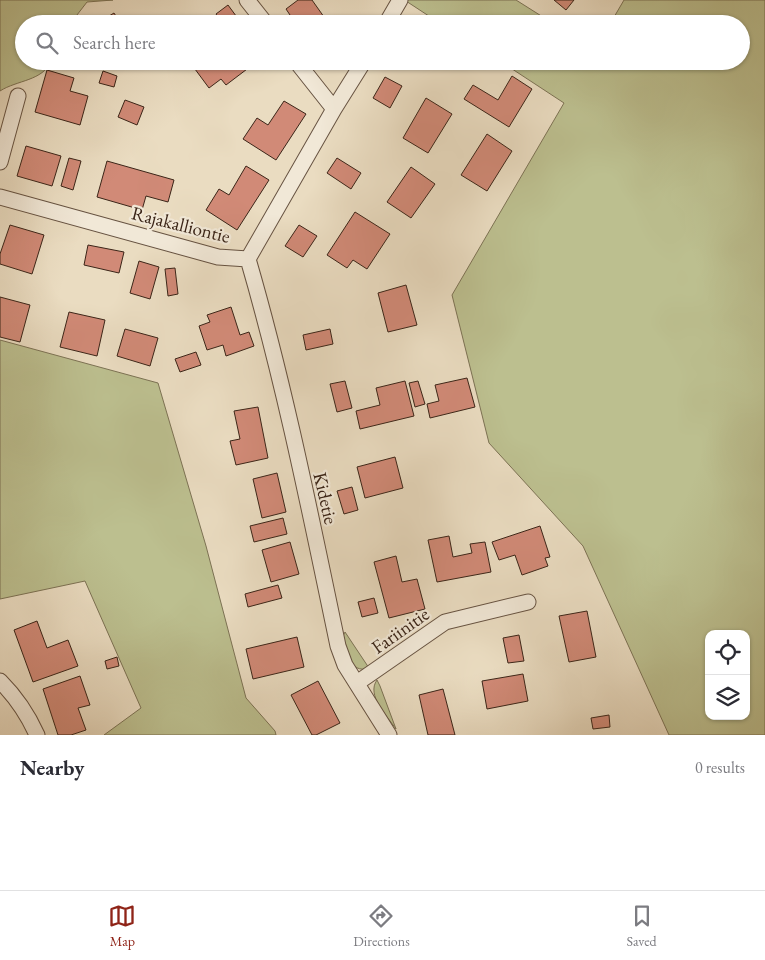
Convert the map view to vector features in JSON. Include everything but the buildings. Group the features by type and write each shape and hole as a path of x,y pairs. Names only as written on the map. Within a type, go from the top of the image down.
{"street":[{"path":"247,0 259,15"},
{"path":"391,15 400,0"},
{"path":"303,70 334,109"},
{"name":"Rajakalliontie","path":"0,197 218,257 248,259 358,70"},
{"path":"0,162 18,96"},
{"name":"Kidetie","path":"248,259 285,406 338,646 345,665 389,735"},
{"name":"Fariinitie","path":"357,683 445,622 528,602"},
{"path":"0,681 11,692 37,735"}],"green space":[{"path":"0,0 113,0 87,2 77,15 15,15 15,70 45,70 36,76 0,91"},
{"path":"516,0 540,15 427,15 406,1"},
{"path":"624,0 765,0 765,735 669,735 583,546 489,443 452,295 564,103 514,70 750,70 750,15 615,15"},
{"path":"0,340 158,383 206,546 246,698 275,731 276,735 104,735 141,708 85,581 0,599"},
{"path":"345,632 369,668 357,668 350,660 343,636"},
{"path":"377,680 396,729 376,699 374,686"}]}
